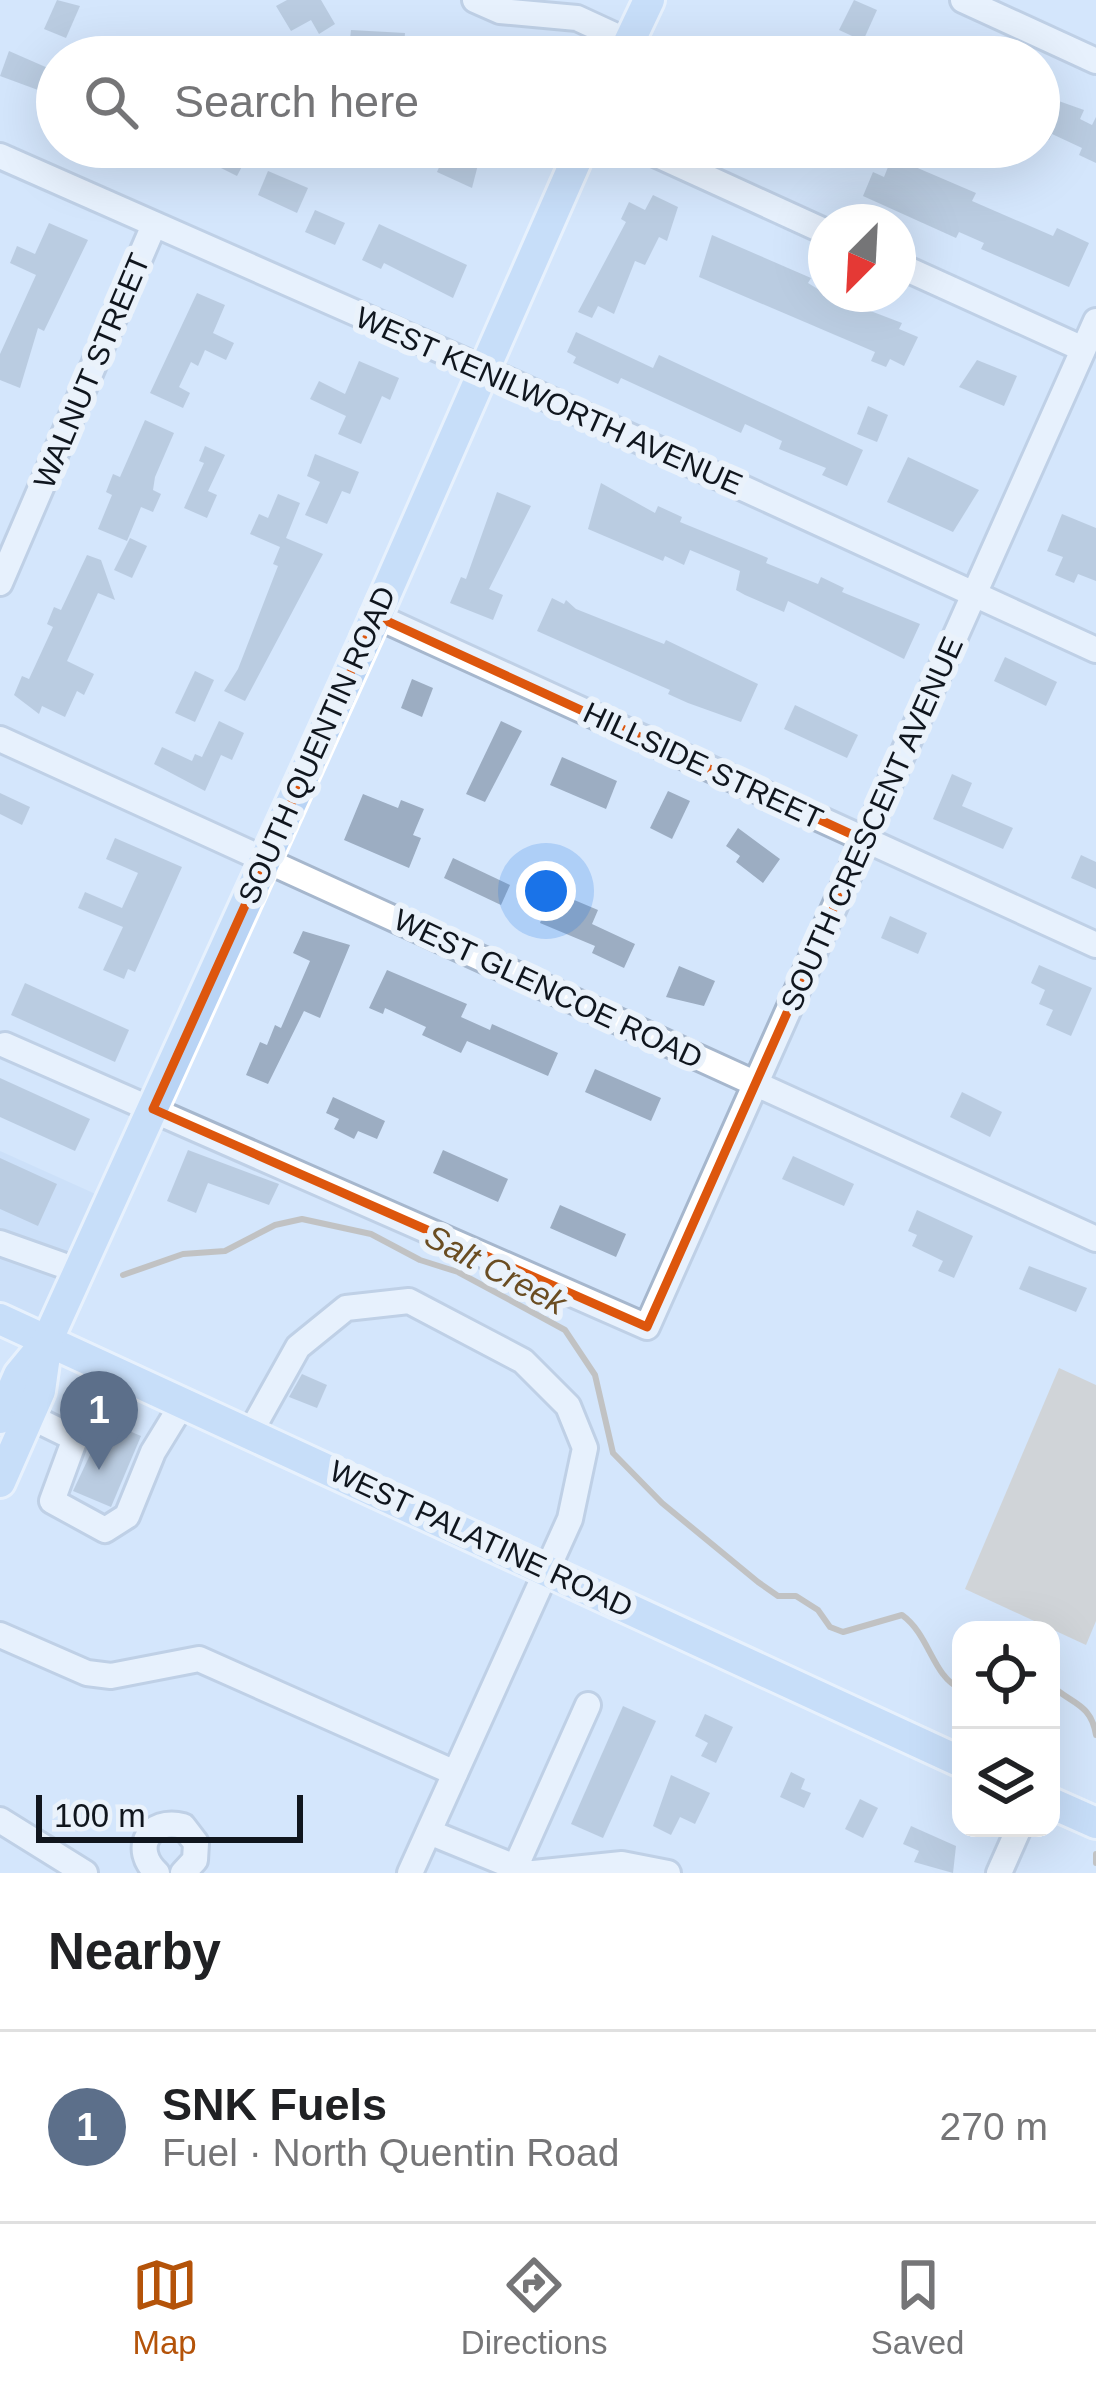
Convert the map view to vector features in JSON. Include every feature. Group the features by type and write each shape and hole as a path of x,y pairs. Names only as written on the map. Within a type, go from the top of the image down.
{"main road":[{"path":"632,36 649,0"},
{"name":"SOUTH QUENTIN ROAD","path":"0,1482 19,1375 47,1341 376,616 573,168"},
{"name":"WEST PALATINE ROAD","path":"0,1319 952,1758"},
{"path":"1060,1807 1096,1823"}],"street":[{"path":"475,0 500,11 577,18 605,36"},
{"path":"963,0 1041,36"},
{"path":"1060,44 1096,61"},
{"name":"WEST KENILWORTH AVENUE","path":"0,156 483,369 1096,650"},
{"path":"686,168 808,224"},
{"name":"WALNUT STREET","path":"0,583 154,225"},
{"path":"916,273 1083,350"},
{"name":"SOUTH CRESCENT AVENUE","path":"153,1109 647,1327 1096,321"},
{"name":"HILLSIDE STREET","path":"376,616 1096,945"},
{"name":"WEST GLENCOE ROAD","path":"0,739 1096,1239"},
{"path":"5,1045 153,1109"},
{"path":"2,1249 79,1271"},
{"path":"250,1433 298,1347 346,1308 410,1300 523,1361 568,1406 585,1448 570,1520 544,1567 410,1873"},
{"path":"110,1370 74,1438 52,1502 105,1530 128,1516 153,1453 183,1403"},
{"path":"14,1417 74,1438"},
{"path":"0,1635 99,1675 199,1659 454,1773"},
{"path":"526,1871 588,1705"},
{"path":"0,1820 85,1873"},
{"path":"157,1873 147,1863 143,1846 149,1832 166,1823 183,1826 196,1843 195,1859 183,1873"},
{"path":"429,1832 526,1871 668,1873"},
{"path":"999,1873 1015,1837"}],"highlighted area":[{"path":"376,616 864,840 647,1327 153,1109"}],"shaded area":[{"path":"0,1151 111,1201 47,1341 0,1319"},
{"path":"1059,1368 1096,1385 1096,1621 1086,1645 1060,1633 1060,1621 1034,1621 965,1589"}],"building":[{"path":"57,0 80,6 67,36 44,29"},
{"path":"287,0 321,0 335,24 319,34 311,20 291,31 276,6"},
{"path":"854,0 877,10 865,36 839,30"},
{"path":"351,30 405,33 405,36 350,36"},
{"path":"9,51 36,63 36,89 0,76"},
{"path":"1060,101 1084,110 1080,119 1092,125 1096,117 1096,163 1079,155 1082,148 1060,138"},
{"path":"439,168 477,168 472,188 437,172"},
{"path":"888,168 918,168 976,193 972,201 1053,236 1057,228 1089,243 1069,287 981,249 984,243 959,232 956,238 916,220 916,204 881,204 863,196 873,172 884,177"},
{"path":"268,171 308,188 297,213 258,195"},
{"path":"653,195 678,207 667,241 659,237 645,265 635,261 614,314 598,306 592,318 578,312 626,222 621,219 629,202 645,210"},
{"path":"315,210 345,223 335,245 305,232"},
{"path":"49,223 88,240 44,331 38,328 20,388 0,380 0,354 36,275 10,263 17,246 35,254"},
{"path":"379,224 467,265 453,298 384,263 381,269 362,260"},
{"path":"712,235 808,277 808,312 873,312 902,323 899,329 918,337 904,366 890,359 886,367 871,361 875,352 699,277"},
{"path":"197,293 225,305 213,333 234,343 226,360 205,350 198,366 191,362 179,387 190,393 183,408 150,393"},
{"path":"576,332 653,368 659,355 863,450 847,486 822,475 826,468 779,449 782,441 745,424 741,433 621,378 618,384 573,363 576,357 567,352"},
{"path":"977,360 1017,376 1004,406 959,387"},
{"path":"359,361 399,378 390,400 382,396 361,444 338,434 346,416 310,399 319,381 345,394"},
{"path":"868,406 888,415 877,442 857,434"},
{"path":"145,420 174,433 155,477 153,490 161,494 153,512 141,507 127,541 98,529 112,495 106,492 113,474 120,477"},
{"path":"205,446 225,455 208,491 217,495 207,518 184,508 204,463 199,461"},
{"path":"315,454 359,472 350,494 342,491 327,524 305,515 320,482 307,476"},
{"path":"908,457 979,490 953,532 887,502"},
{"path":"601,483 655,513 658,506 682,517 680,522 768,558 766,563 818,584 821,577 844,588 842,592 920,624 904,659 788,601 784,612 745,595 736,590 740,571 690,550 684,565 665,556 663,561 588,529"},
{"path":"497,492 531,506 489,589 503,595 493,620 450,603 461,577 466,579"},
{"path":"278,494 300,503 286,538 323,554 245,701 224,691 238,669 278,566 273,564 280,547 250,534 259,514 268,518"},
{"path":"1062,514 1096,528 1096,581 1078,574 1074,583 1055,575 1063,557 1047,551"},
{"path":"130,538 147,546 132,578 114,570"},
{"path":"87,555 101,560 115,600 98,593 67,661 94,674 84,695 77,691 65,717 42,706 39,714 14,695 22,676 29,679 53,627 47,624 54,607 61,610"},
{"path":"552,598 664,644 666,640 758,684 741,722 688,703 668,694 670,690 537,631"},
{"path":"1005,657 1057,682 1046,706 994,681"},
{"path":"195,671 214,680 195,722 175,713"},
{"path":"412,679 433,688 422,717 401,708"},
{"path":"795,705 858,735 847,758 784,729"},
{"path":"219,721 244,733 232,760 221,755 205,791 154,764 162,747 192,761 195,754 202,757"},
{"path":"501,721 522,731 485,802 466,794"},
{"path":"562,757 617,781 606,809 550,785"},
{"path":"952,774 972,783 962,806 1013,828 1003,849 933,819"},
{"path":"668,791 690,801 672,839 650,828"},
{"path":"0,793 30,807 22,825 0,814"},
{"path":"363,794 398,808 401,800 424,809 413,835 421,838 409,868 344,840"},
{"path":"738,828 780,859 763,883 736,862 740,856 726,846"},
{"path":"115,838 182,867 135,972 128,969 124,979 103,970 123,927 78,908 85,892 122,908 138,873 106,859"},
{"path":"1081,855 1096,862 1096,889 1071,878"},
{"path":"453,858 510,885 501,905 444,878"},
{"path":"553,891 598,910 592,924 635,944 624,968 592,953 595,946 540,923"},
{"path":"890,916 927,933 918,954 881,938"},
{"path":"303,931 350,945 320,1018 304,1011 268,1084 246,1075 260,1042 267,1045 275,1025 281,1028 310,961 293,953"},
{"path":"1039,965 1092,988 1071,1036 1046,1025 1053,1010 1039,1004 1045,990 1031,983"},
{"path":"679,966 715,981 704,1006 666,997"},
{"path":"387,970 467,1004 461,1017 490,1030 492,1024 558,1053 548,1076 467,1041 461,1053 422,1035 426,1027 385,1008 383,1014 369,1008"},
{"path":"25,983 129,1030 115,1062 11,1015"},
{"path":"595,1069 661,1098 651,1121 585,1092"},
{"path":"0,1078 90,1119 75,1151 0,1117"},
{"path":"962,1092 1002,1112 990,1137 950,1117"},
{"path":"333,1097 385,1121 377,1139 358,1131 354,1139 334,1129 339,1119 326,1113"},
{"path":"188,1150 279,1184 269,1205 208,1183 196,1213 167,1201"},
{"path":"443,1150 508,1179 498,1202 433,1173"},
{"path":"793,1156 854,1184 844,1206 782,1179"},
{"path":"0,1158 57,1184 38,1226 0,1209"},
{"path":"560,1205 626,1234 616,1257 550,1228"},
{"path":"917,1210 973,1236 954,1278 938,1271 943,1261 912,1246 917,1235 908,1231"},
{"path":"1029,1266 1087,1288 1076,1312 1019,1289"},
{"path":"302,1374 327,1385 317,1408 289,1397"},
{"path":"106,1421 141,1436 111,1507 73,1491"},
{"path":"623,1706 656,1721 603,1838 571,1824"},
{"path":"705,1714 733,1727 716,1763 701,1756 708,1743 695,1736"},
{"path":"791,1772 805,1779 801,1789 811,1793 804,1808 780,1797"},
{"path":"671,1775 710,1793 695,1824 680,1817 671,1835 653,1826"},
{"path":"860,1799 878,1808 863,1838 845,1829"},
{"path":"911,1826 956,1846 953,1873 914,1862 919,1851 903,1844"}],"waterway":[{"name":"Salt Creek","path":"123,1275 183,1254 225,1251 275,1225 302,1219 371,1234 420,1260 458,1272 565,1330 595,1375 613,1453 662,1503 758,1582 778,1596 796,1596 818,1610 830,1627 843,1632 902,1615 952,1684"},
{"name":"Salt Creek","path":"1060,1692 1090,1716 1096,1735"},
{"name":"Salt Creek","path":"1096,1854 1096,1863"}],"place":[{"name":"SNK Fuels","path":"99,1470"}]}
